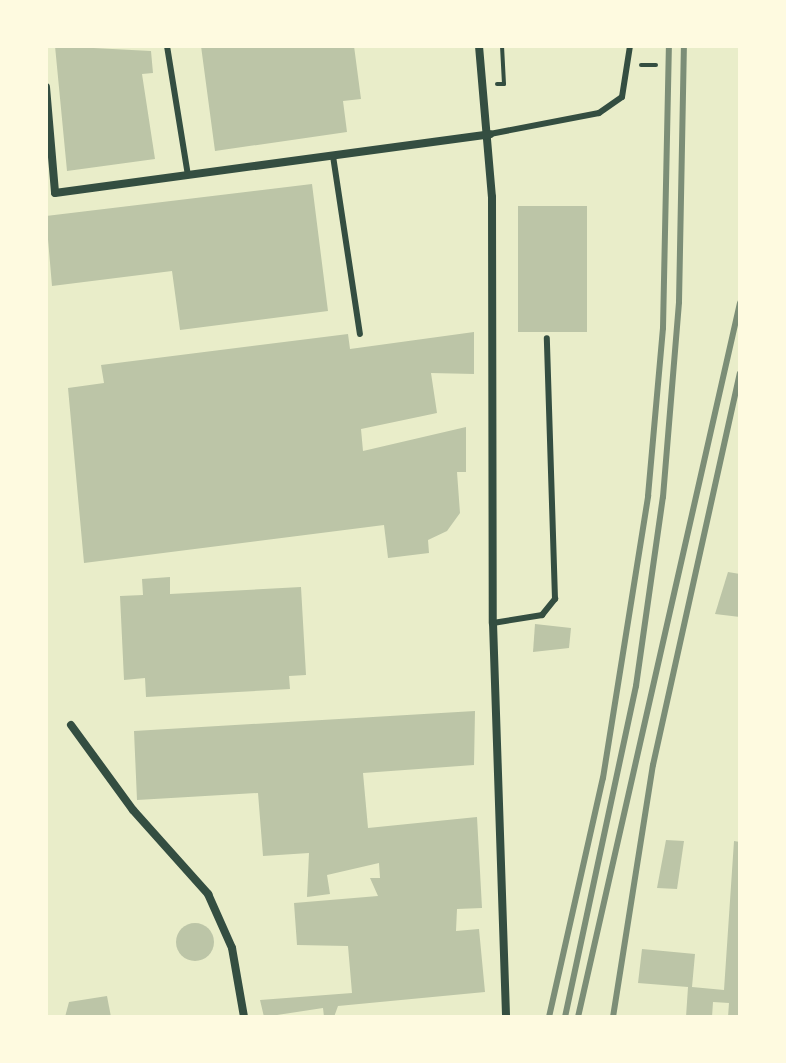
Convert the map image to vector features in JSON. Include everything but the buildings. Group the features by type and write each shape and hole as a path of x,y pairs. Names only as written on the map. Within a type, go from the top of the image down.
{"street":[{"path":"479,46 490,134 493,623 506,1017"},
{"path":"46,87 55,193 490,134"},
{"path":"71,725 133,810 208,894 232,948 244,1017"}],"lane":[{"path":"167,46 188,175"},
{"path":"490,134 599,113 622,97 630,46"},
{"path":"333,156 360,334"},
{"path":"493,623 542,615 555,599 547,338"}],"path":[{"path":"502,46 504,84"}],"railway":[{"path":"549,1017 603,778 648,496 663,328 669,46"},
{"path":"565,1017 636,686 663,497 679,302 684,46"},
{"path":"578,1017 740,303"},
{"path":"613,1017 653,765 740,374"}]}
